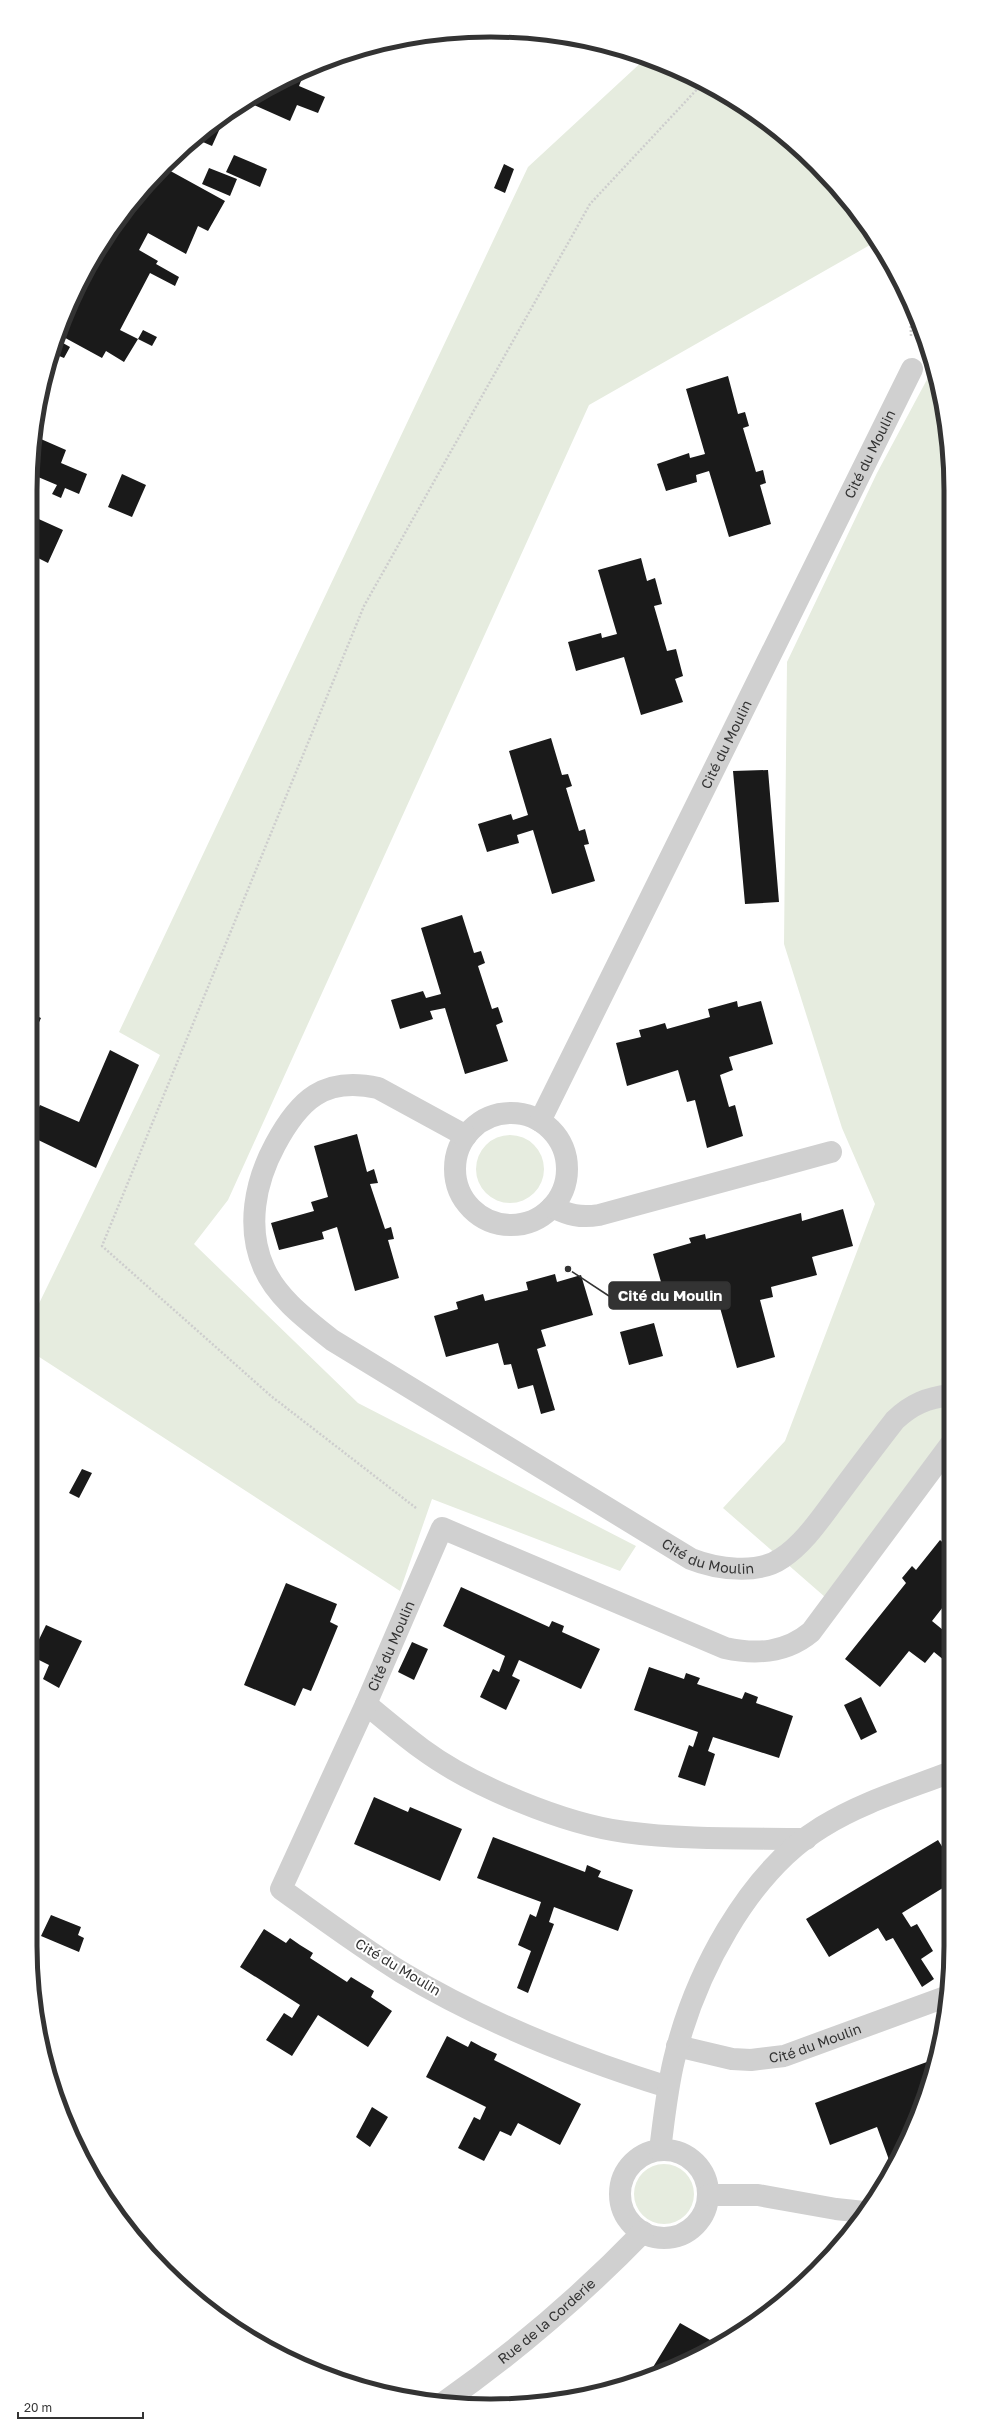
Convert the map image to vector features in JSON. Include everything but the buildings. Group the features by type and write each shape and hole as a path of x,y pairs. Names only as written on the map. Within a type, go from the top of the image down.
{"street":[{"name":"Cité du Moulin","path":"540,1121 912,369"},
{"name":"Cité du Moulin","path":"466,1136 378,1088 348,1084 337,1086 305,1102 290,1118 267,1160 256,1197 254,1222 258,1247 268,1277 286,1300 332,1340 691,1559 707,1565 725,1567 765,1565 781,1559 810,1532 900,1415 919,1401 944,1396"},
{"path":"507,1113 528,1116 540,1121 552,1131 561,1143 567,1165 564,1187 552,1207 534,1220 520,1224 498,1223 478,1214 463,1198 455,1178 457,1155 466,1136 475,1126 487,1118 507,1113"},
{"path":"552,1207 570,1215 580,1217 599,1215 831,1152"},
{"path":"442,1528 726,1648 744,1652 763,1652 798,1643 811,1632 944,1453"},
{"name":"Cité du Moulin","path":"442,1528 366,1704 281,1889 401,1972 480,2014 582,2059 668,2087"},
{"name":"Cité du Moulin","path":"366,1704 423,1750 443,1762 510,1797 564,1817 623,1832 653,1836 806,1839"},
{"path":"660,2150 668,2087 678,2046 702,1980 732,1923 753,1891 769,1872 821,1827 865,1805 944,1774"},
{"name":"Cité du Moulin","path":"678,2046 732,2059 751,2060 784,2056 941,1999"},
{"path":"660,2150 682,2153 694,2161 704,2174 709,2196 702,2217 686,2232 679,2236 657,2238 643,2232 631,2223 623,2211 620,2196 622,2181 628,2168 639,2157 660,2150"},
{"path":"709,2196 758,2195 836,2209 858,2211"},
{"name":"Rue de la Corderie","path":"451,2397 484,2373 602,2274 643,2232"}],"path":[{"path":"442,1528 271,1396 102,1246 364,606 590,204 698,88"}],"shaded area":[{"path":"641,63 691,84 717,98 742,113 767,131 790,150 831,191 850,214 871,244 589,405 228,1200 194,1244 358,1403 636,1546 620,1571 432,1499 400,1591 37,1356 37,1308 160,1055 119,1032 528,167"},
{"path":"929,375 940,431 944,490 944,1443 825,1597 723,1508 785,1441 875,1204 842,1128 784,944 787,662 877,473"},
{"path":"510,1135 523,1138 534,1145 541,1156 544,1169 541,1182 534,1193 523,1200 510,1203 497,1200 486,1193 479,1182 476,1169 479,1156 486,1145 497,1138"},
{"path":"664,2164 681,2169 689,2177 694,2194 689,2211 681,2219 664,2224 647,2219 639,2211 634,2194 639,2177 647,2169"}],"place":[{"name":"Cité du Moulin","path":"568,1269"}]}
